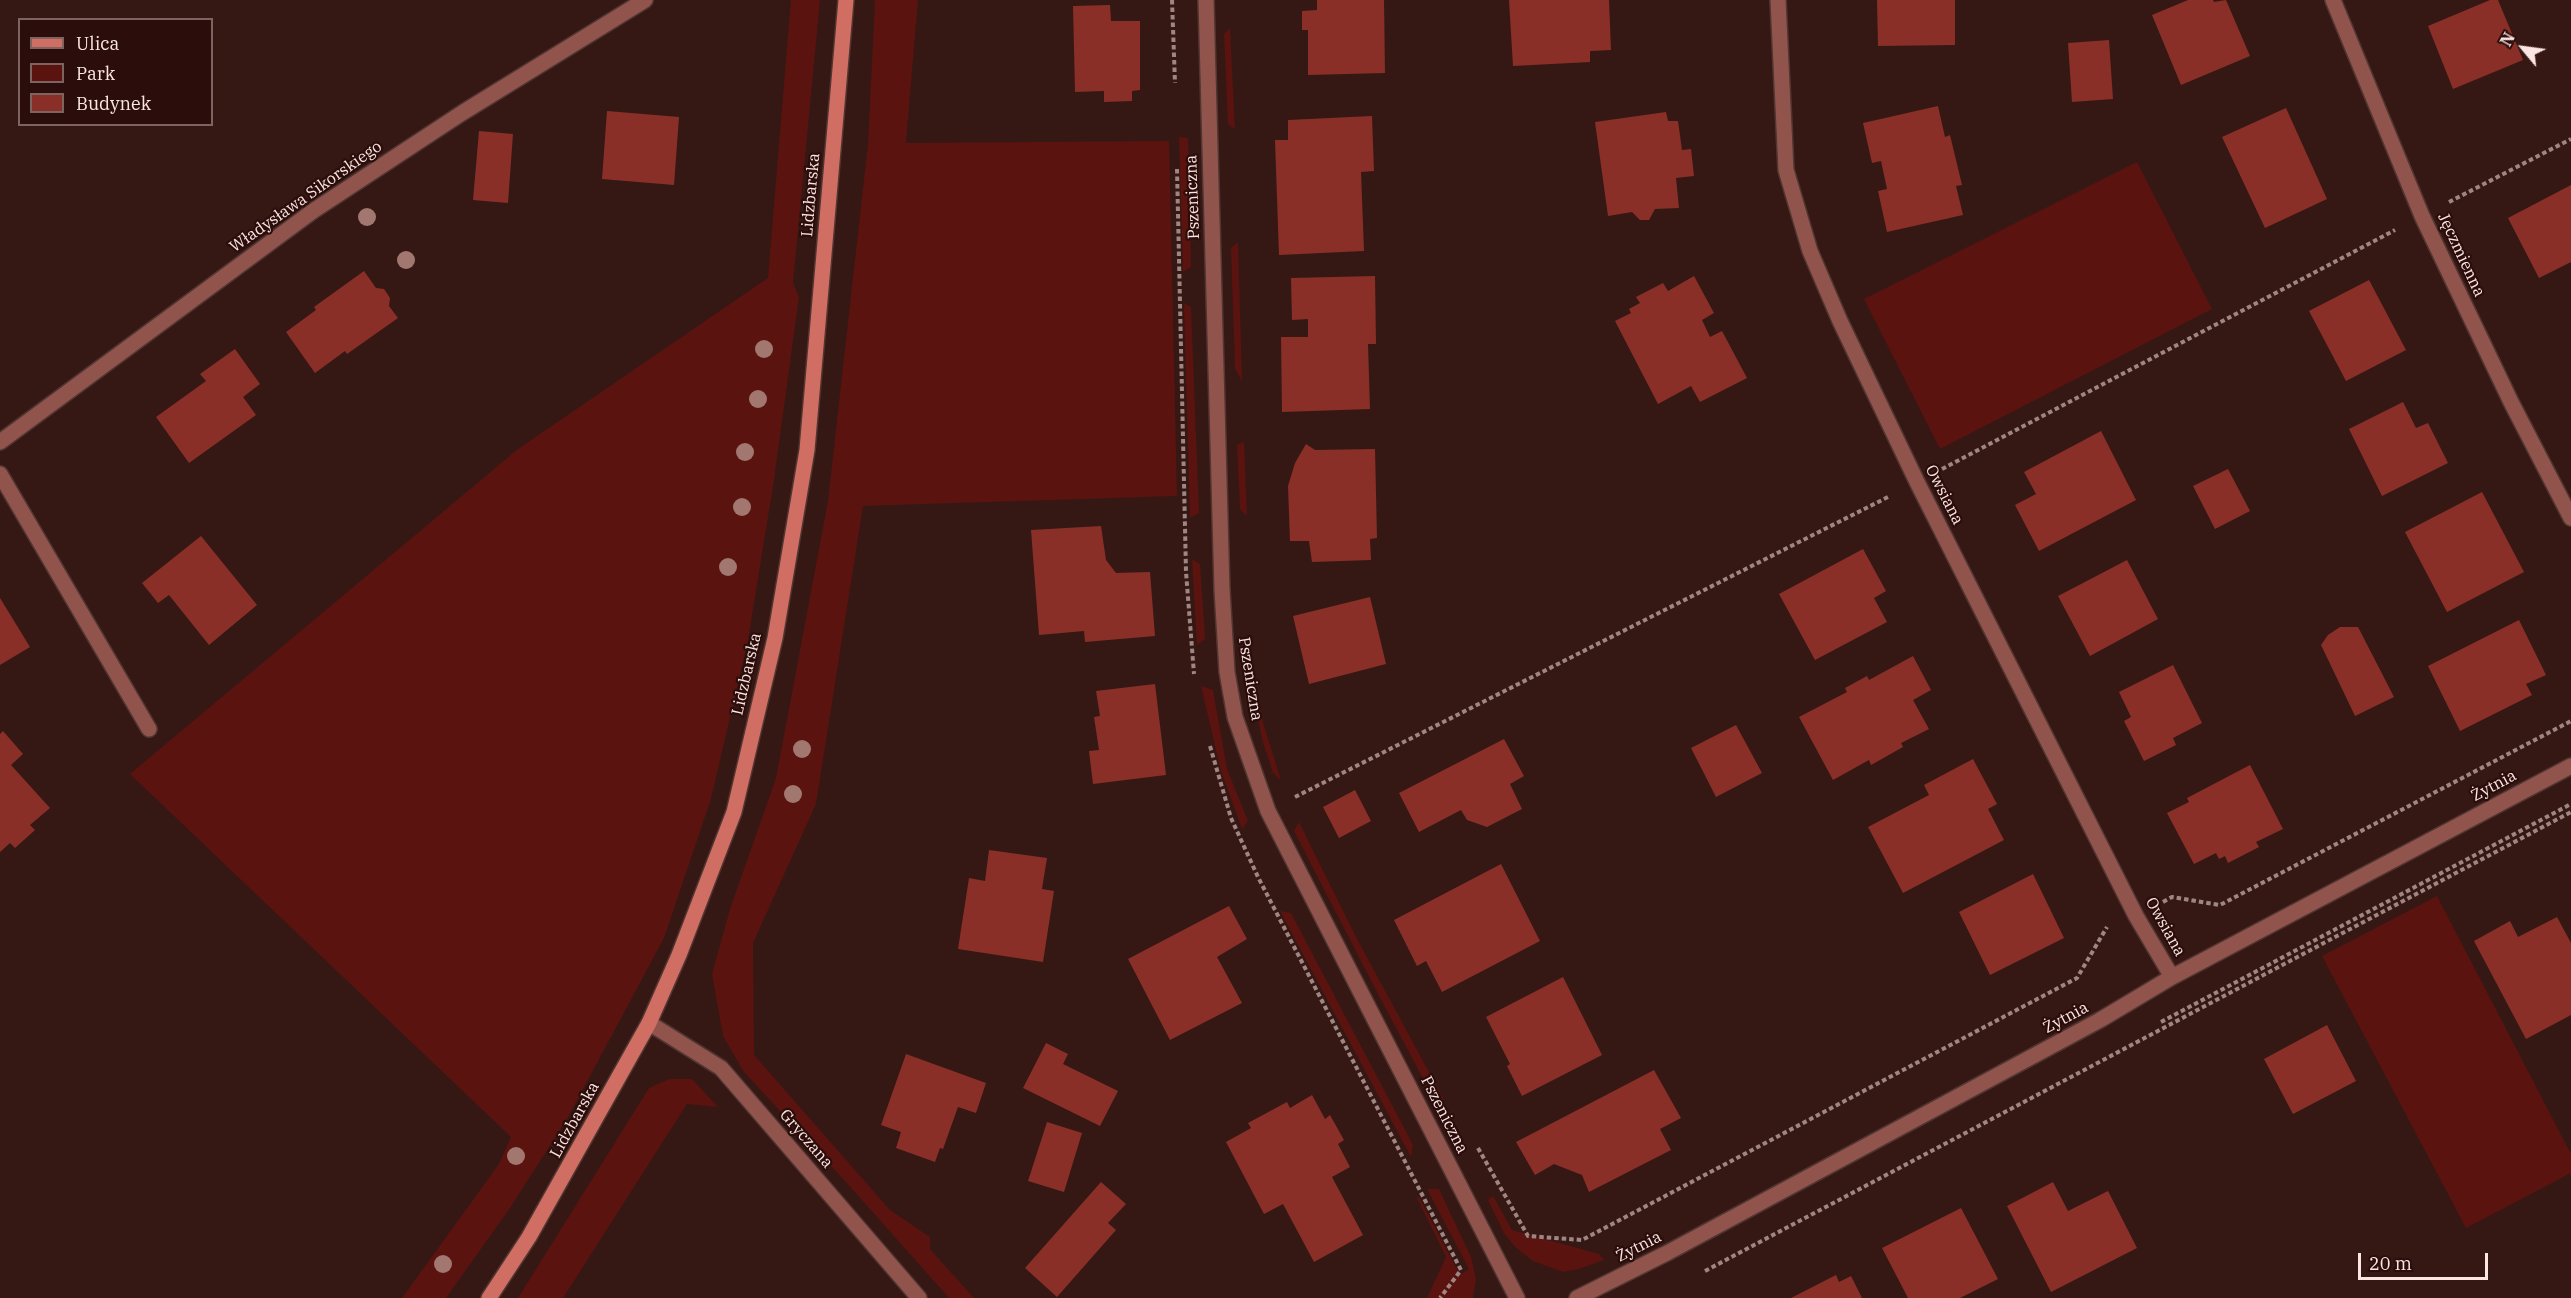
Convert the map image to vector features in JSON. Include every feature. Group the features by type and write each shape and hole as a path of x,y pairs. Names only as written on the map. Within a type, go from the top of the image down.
{"main road":[{"name":"Lidzbarska","path":"489,1298 539,1220 649,1023 679,955 734,812 775,638 807,450 846,0"}],"street":[{"name":"Władysława Sikorskiego","path":"0,442 313,211 462,113 645,0"},
{"name":"Pszeniczna","path":"1206,0 1222,590 1227,672 1235,717 1268,811 1517,1298"},
{"name":"Owsiana","path":"1778,0 1785,170 1810,251 1840,321 1907,462 2136,916 2172,977"},
{"name":"Jęczmienna","path":"2333,0 2422,216 2511,402 2571,519"},
{"path":"0,474 149,729"},
{"name":"Żytnia","path":"1577,1298 1667,1253 2026,1060 2172,977 2571,766"},
{"name":"Gryczana","path":"649,1023 721,1068 919,1298"}],"path":[{"path":"1475,1143 1528,1236 1582,1240 2077,978 2108,925 2136,916 2172,897 2220,905 2571,722"},
{"path":"1289,787 1296,807"},
{"path":"1701,1273 2571,812"}],"green space":[{"path":"791,0 820,0 793,283 799,297 774,480 748,640 711,799 664,938 567,1119 510,1208 446,1298 402,1298 499,1164 511,1137 130,774 518,449 768,278"},
{"path":"875,0 918,0 906,143 1169,141 1177,496 863,506 816,804 753,943 754,1055 890,1210 930,1237 930,1249 974,1298 949,1298 744,1072 723,1036 712,974 730,909 776,778 828,501 868,144"},
{"path":"1230,28 1235,129 1228,124 1224,34"},
{"path":"1179,137 1188,138 1191,267 1183,272"},
{"path":"2137,162 2212,309 1940,449 1864,299"},
{"path":"1238,242 1242,381 1235,369 1231,248"},
{"path":"1184,303 1191,307 1199,513 1190,518"},
{"path":"1244,442 1247,516 1240,509 1237,445"},
{"path":"1192,559 1200,564 1205,639 1197,645"},
{"path":"1254,671 1263,723 1281,780 1273,773 1262,739 1250,678"},
{"path":"1201,686 1213,690 1227,769 1248,821 1242,829 1221,771"},
{"path":"1299,822 1355,935 1444,1100 1434,1099 1379,996 1294,831"},
{"path":"2437,896 2571,1154 2571,1173 2466,1228 2322,956"},
{"path":"1280,911 1291,913 1413,1145 1411,1157"},
{"path":"669,1079 692,1079 718,1107 687,1104 563,1298 518,1298 649,1088"},
{"path":"1427,1189 1439,1189 1471,1257 1476,1279 1473,1298 1427,1298 1446,1257 1417,1198 1419,1197 1460,1275 1469,1269"},
{"path":"1493,1196 1512,1230 1599,1254 1604,1260 1563,1272 1533,1261 1515,1247 1504,1233 1488,1200"}],"building":[{"path":"1317,0 1384,0 1385,73 1308,75 1308,30 1302,30 1302,11 1317,10"},
{"path":"1509,0 1609,0 1611,50 1590,51 1590,62 1513,66"},
{"path":"1877,0 1955,0 1955,45 1878,46"},
{"path":"2188,0 2213,0 2214,2 2226,0 2250,56 2181,85 2152,15"},
{"path":"2490,0 2498,0 2523,60 2453,89 2428,26"},
{"path":"1110,5 1111,21 1140,21 1140,90 1132,91 1132,101 1104,102 1104,91 1075,92 1073,6"},
{"path":"2109,40 2113,99 2072,102 2068,43"},
{"path":"1938,106 1945,137 1950,135 1962,185 1956,186 1963,215 1887,232 1878,191 1887,189 1881,161 1872,163 1863,123"},
{"path":"2286,108 2327,199 2265,228 2222,137"},
{"path":"607,111 679,117 674,185 602,179"},
{"path":"1666,112 1668,121 1678,121 1682,150 1691,149 1694,176 1676,178 1679,208 1655,209 1649,220 1640,220 1632,212 1608,216 1595,122"},
{"path":"1372,116 1374,171 1361,172 1364,251 1279,255 1275,140 1288,140 1288,120"},
{"path":"479,131 513,134 508,203 473,200"},
{"path":"2571,185 2571,262 2539,278 2508,218"},
{"path":"364,271 376,288 384,289 390,298 389,306 398,318 347,354 345,351 315,373 286,332 316,310 314,307"},
{"path":"1375,276 1376,344 1368,344 1370,409 1282,412 1281,337 1308,337 1308,319 1292,320 1291,278"},
{"path":"1694,276 1714,313 1702,320 1710,337 1722,331 1747,378 1700,402 1691,386 1658,404 1615,321 1631,313 1629,309 1640,303 1636,297 1663,283 1668,291"},
{"path":"2369,280 2406,350 2346,381 2309,311"},
{"path":"235,349 260,384 243,397 256,415 189,463 156,417 206,381 200,374"},
{"path":"2403,402 2416,428 2428,423 2448,463 2382,496 2349,429"},
{"path":"2101,431 2136,500 2039,551 2015,505 2036,494 2024,472"},
{"path":"1306,444 1315,450 1375,449 1377,538 1370,539 1371,560 1312,562 1309,541 1290,541 1288,486 1295,463"},
{"path":"2228,469 2250,511 2215,529 2193,486"},
{"path":"2482,492 2524,572 2447,612 2405,532"},
{"path":"1101,526 1106,560 1116,573 1150,572 1155,636 1085,642 1084,631 1039,635 1031,530"},
{"path":"201,536 257,605 209,645 169,595 158,603 142,583"},
{"path":"1863,549 1886,591 1874,598 1887,622 1815,660 1779,594"},
{"path":"2127,560 2158,619 2090,656 2058,596"},
{"path":"1370,597 1386,664 1309,684 1293,616"},
{"path":"0,598 30,647 0,665"},
{"path":"2519,620 2546,675 2526,684 2532,695 2460,731 2428,666"},
{"path":"2340,627 2358,627 2394,697 2355,716 2321,645 2328,635"},
{"path":"1913,656 1931,690 1913,700 1929,729 1901,743 1903,747 1871,765 1869,760 1833,780 1799,717 1847,692 1845,688 1867,676 1869,680"},
{"path":"2173,665 2202,723 2173,738 2176,745 2144,761 2124,721 2131,717 2119,692"},
{"path":"1155,684 1166,775 1093,784 1089,751 1099,750 1094,717 1100,716 1096,691"},
{"path":"1736,725 1762,773 1716,797 1691,748"},
{"path":"3,731 23,754 11,765 50,808 30,825 35,830 15,848 10,843 0,852 0,734"},
{"path":"1504,739 1524,776 1510,784 1522,809 1487,827 1467,820 1461,810 1419,832 1399,793"},
{"path":"1973,759 1997,804 1988,809 2004,840 1903,893 1868,827 1929,795 1924,785"},
{"path":"2250,765 2283,829 2256,842 2259,847 2228,863 2225,856 2219,859 2216,853 2194,864 2167,813 2189,802 2187,798"},
{"path":"1355,790 1371,821 1339,838 1323,807"},
{"path":"989,850 1047,858 1042,889 1054,891 1043,962 958,949 969,878 985,881"},
{"path":"1501,864 1540,941 1442,992 1426,961 1417,966 1394,920"},
{"path":"2033,874 2064,938 1990,975 1959,912"},
{"path":"1229,906 1247,939 1217,957 1242,1003 1170,1040 1128,959"},
{"path":"2557,917 2571,943 2571,1015 2526,1039 2474,941 2510,921 2518,937"},
{"path":"1563,977 1602,1055 1522,1096 1507,1066 1510,1064 1486,1017"},
{"path":"2327,1025 2356,1081 2293,1114 2264,1059"},
{"path":"1046,1043 1068,1054 1063,1064 1118,1091 1100,1126 1023,1088"},
{"path":"906,1054 986,1083 976,1113 958,1107 943,1149 940,1148 935,1162 896,1148 901,1132 881,1125"},
{"path":"1654,1070 1681,1118 1660,1129 1671,1150 1589,1192 1582,1175 1554,1164 1535,1175 1516,1142"},
{"path":"1312,1095 1325,1119 1330,1115 1344,1140 1338,1144 1350,1167 1332,1177 1363,1235 1314,1262 1283,1204 1264,1214 1226,1142 1251,1128 1248,1123 1287,1102 1290,1108"},
{"path":"1047,1122 1082,1133 1064,1192 1028,1181"},
{"path":"1101,1182 1126,1204 1108,1223 1116,1230 1057,1297 1025,1268"},
{"path":"2053,1182 2068,1211 2108,1191 2137,1248 2051,1292 2007,1206"},
{"path":"1961,1208 1998,1279 1960,1298 1908,1298 1882,1248"},
{"path":"1836,1275 1839,1282 1851,1276 1862,1298 1791,1298"}]}
